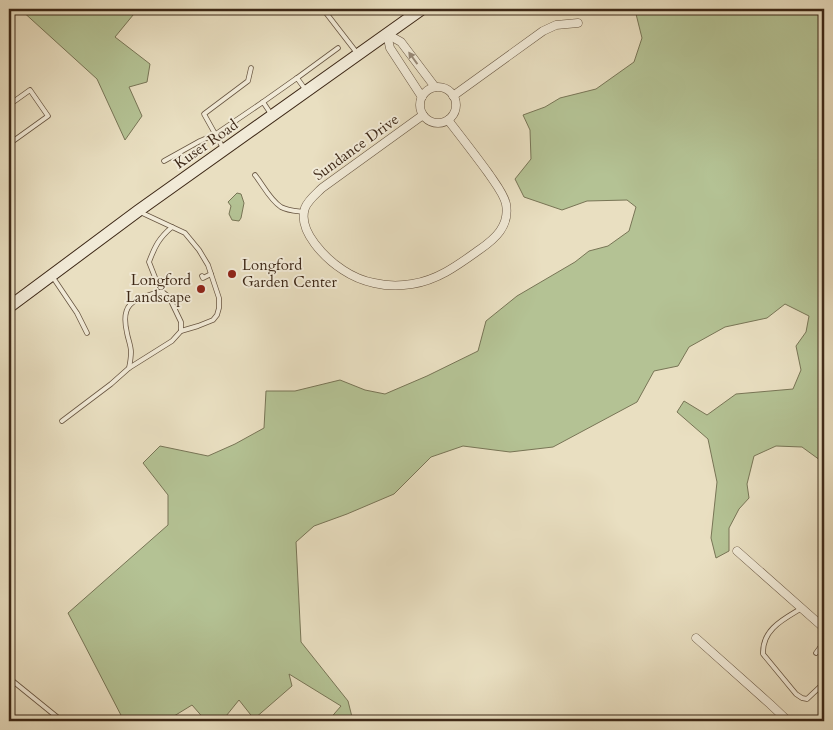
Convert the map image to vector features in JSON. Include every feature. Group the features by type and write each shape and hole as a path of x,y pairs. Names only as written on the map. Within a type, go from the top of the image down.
{"street":[{"name":"Kuser Road","path":"9,307 138,211 422,9"},
{"path":"453,96 543,31 556,26 578,23"},
{"path":"387,34 401,42 435,87"},
{"name":"Sundance Drive","path":"305,212 308,203 322,188 423,115 420,106 422,97 390,48 387,34"},
{"path":"422,97 427,90 435,87 445,89 453,96 455,103 453,114 444,122 434,123 423,115"},
{"path":"305,212 305,223 309,235 324,254 344,271 364,280 389,285 413,284 429,280 456,266 497,236 505,223 507,211 506,202 495,182 448,120"},
{"path":"737,551 824,628"},
{"path":"696,638 788,721"}],"lane":[{"path":"323,9 358,54"},
{"path":"164,162 216,134 338,48"},
{"path":"225,150 204,114 248,81 251,68"},
{"path":"297,78 307,91"},
{"path":"9,105 30,90 48,116 9,144"},
{"path":"263,102 272,116"},
{"path":"255,175 281,207 288,210 305,212"},
{"path":"62,421 129,368 172,341 181,331 213,320 217,315 220,298 208,265 199,250 185,233 138,211"},
{"path":"172,227 155,245 149,262 160,290 169,298 181,322 181,331"},
{"path":"202,276 203,278 211,274"},
{"path":"51,276 77,313 87,333"},
{"path":"129,368 131,351 124,319 125,313 128,307 138,298 160,290"},
{"path":"802,608 777,624 770,632 763,646 763,654 796,694 802,698 807,699 824,683"},
{"path":"816,653 824,642"},
{"path":"9,678 62,721"}],"green space":[{"path":"20,9 138,9 115,37 150,64 147,82 129,87 142,116 125,140 97,79"},
{"path":"618,9 824,9 824,463 802,447 776,446 754,456 747,484 749,498 739,509 729,528 729,551 716,558 711,538 717,482 708,439 677,412 684,401 707,415 736,394 793,389 801,370 796,346 806,332 809,316 785,304 767,318 725,327 689,347 678,366 654,371 637,402 553,447 510,452 463,446 431,457 394,494 314,526 296,542 301,642 348,701 353,721 328,721 341,706 289,674 292,686 254,719 239,700 222,721 206,721 192,705 166,721 124,721 68,613 168,525 168,495 143,463 160,446 208,456 235,444 264,428 266,391 295,391 340,380 365,390 385,394 427,376 478,351 486,321 517,296 575,262 589,251 608,246 629,231 636,207 627,200 587,201 562,210 524,197 515,179 531,159 530,130 523,115 545,107 560,98 596,89 634,62 642,38 636,14"},
{"path":"237,193 241,194 244,203 239,221 232,220 229,214 231,206 228,202"}],"place":[{"name":"Longford Garden Center","path":"232,274"},
{"name":"Longford Landscape","path":"201,289"}]}
